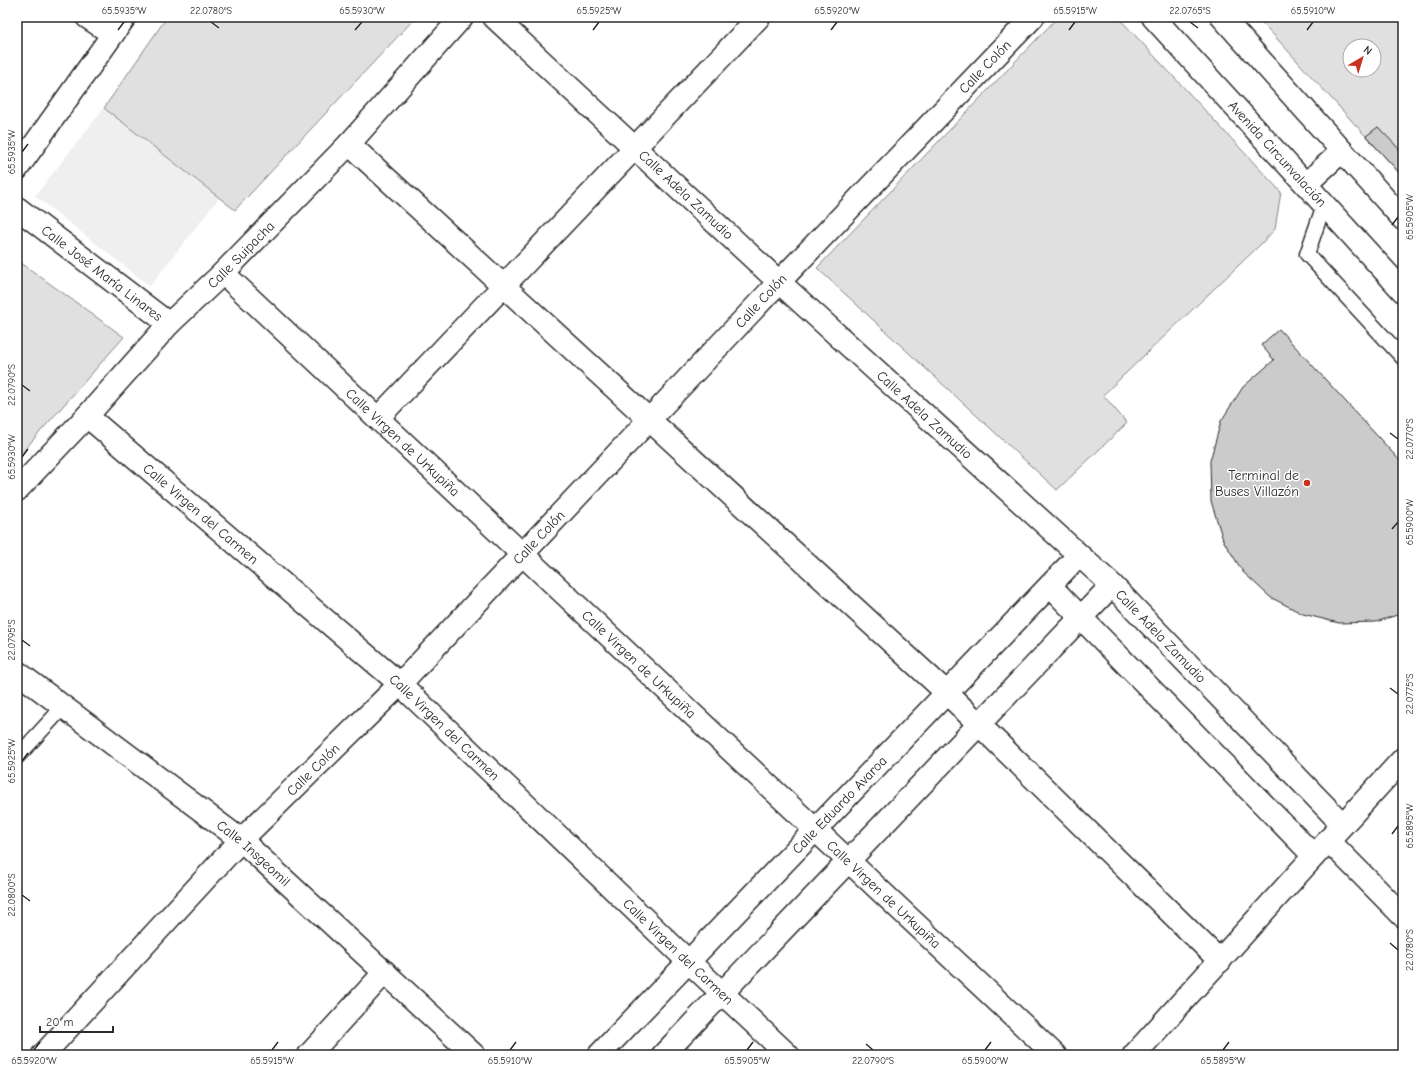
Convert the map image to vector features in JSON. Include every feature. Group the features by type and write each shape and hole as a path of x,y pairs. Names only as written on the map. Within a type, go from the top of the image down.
{"street":[{"path":"17,169 119,26 87,17"},
{"name":"Calle Suipacha","path":"17,490 87,416 169,324 223,273 349,144 462,17"},
{"name":"Calle Adela Zamudio","path":"494,17 779,282 1112,585 1328,840"},
{"path":"378,418 759,17"},
{"name":"Calle Colón","path":"43,1055 241,840 400,684 779,282 1033,17"},
{"name":"Avenida Circunvalación","path":"1153,17 1403,291"},
{"path":"1222,17 1403,219"},
{"path":"349,144 947,693 1220,961"},
{"path":"1306,184 1342,151"},
{"name":"Calle José María Linares","path":"19,213 169,324"},
{"name":"Calle Virgen de Urkupiña","path":"223,273 1054,1055"},
{"name":"Calle Virgen del Carmen","path":"87,416 400,684 689,962 788,1055"},
{"name":"Calle Eduardo Avaroa","path":"599,1055 1079,555"},
{"path":"663,1055 1112,585"},
{"name":"Calle Adela Zamudio","path":"1050,586 1081,617 1328,840 1403,916"},
{"name":"Calle Insgeomil","path":"17,672 241,840 474,1055"},
{"path":"1134,1055 1403,759"},
{"path":"309,1055 385,972"}],"lane":[{"path":"1324,205 1307,254 1403,358"},
{"path":"17,757 64,706"}],"shaded area":[{"path":"167,17 416,17 235,210 104,108"},
{"path":"1058,17 1118,17 1281,192 1275,229 1103,395 1127,423 1057,490 817,268"},
{"path":"1257,17 1403,17 1403,177"},
{"path":"104,108 219,198 150,286 35,196"},
{"path":"17,260 124,337 17,458"}],"building":[{"path":"1378,127 1403,153 1403,177 1366,136"},
{"name":"Terminal de Buses Villazón","path":"1279,329 1403,464 1403,613 1376,622 1339,623 1303,614 1270,597 1243,572 1223,540 1211,501 1210,461 1221,421 1243,387 1274,360 1261,345"}],"place":[{"name":"Terminal de Buses Villazón","path":"1307,483"}]}
